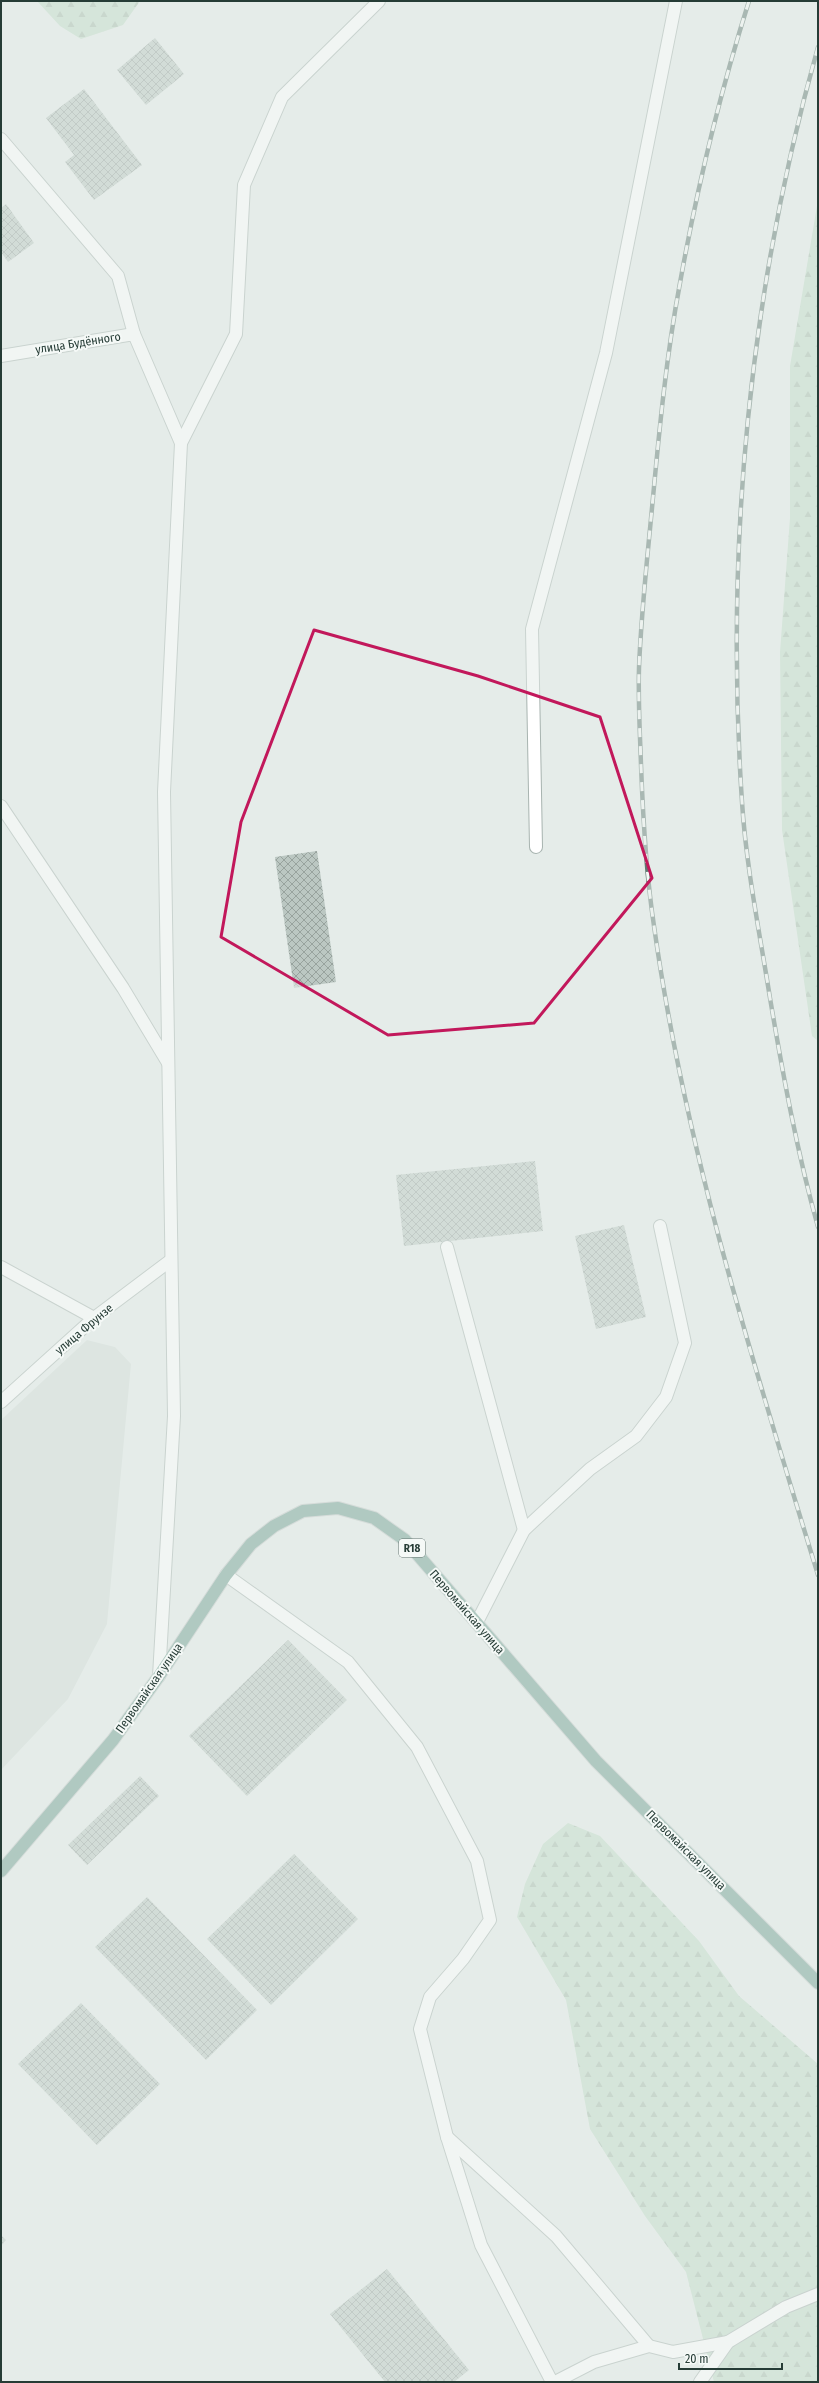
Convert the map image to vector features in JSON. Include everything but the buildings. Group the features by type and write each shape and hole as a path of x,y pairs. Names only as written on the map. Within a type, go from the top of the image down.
{"main road":[{"name":"Первомайская улица","path":"1,1871 113,1740 159,1676 226,1575 251,1544 274,1526 303,1511 338,1508 374,1518 405,1540 596,1761 818,1983"}],"street":[{"path":"159,1676 174,1416 164,792 181,443 236,334 244,185 282,97 379,1"},
{"path":"536,847 532,629 606,353 676,1"},
{"path":"1,139 118,276 134,334"},
{"name":"улица Будённого","path":"1,356 134,334 181,443"},
{"path":"1,806 123,988 168,1062"},
{"path":"477,1622 524,1530 590,1469 636,1436 666,1397 685,1343 660,1226"},
{"path":"447,1247 524,1530"},
{"name":"улица Фрунзе","path":"1,1402 94,1318 171,1260"},
{"path":"1,1267 94,1318"},
{"path":"226,1575 348,1662 417,1747 477,1861 490,1920 463,1959 430,1997 420,2029 447,2137 481,2245 553,2382 594,2362 649,2346 673,2352 728,2342 786,2306 818,2294"},
{"path":"447,2137 556,2236 649,2346"},
{"path":"700,2382 728,2342"}],"highlighted area":[{"path":"314,630 478,676 600,717 652,878 534,1023 388,1035 221,937 241,822"}],"shaded area":[{"path":"87,1340 115,1347 131,1364 107,1624 68,1699 1,1770 1,1420"}],"green space":[{"path":"37,1 140,1 123,25 81,39 60,26"},
{"path":"818,200 818,1041 812,1036 782,830 780,652 790,518 790,366"},
{"path":"568,1823 600,1836 699,1941 739,1996 818,2064 818,2382 714,2382 686,2272 645,2216 590,2129 566,2000 517,1917 525,1884 543,1844"}],"railway":[{"path":"749,1 728,71 702,176 675,311 660,423 644,588 639,668 639,717 645,846 651,906 667,1009 684,1091 702,1173 723,1254 769,1415 818,1575"},
{"path":"818,47 794,139 775,233 759,327 748,421 740,516 737,611 738,707 742,802 750,876 785,1085 803,1170 818,1227"}]}
